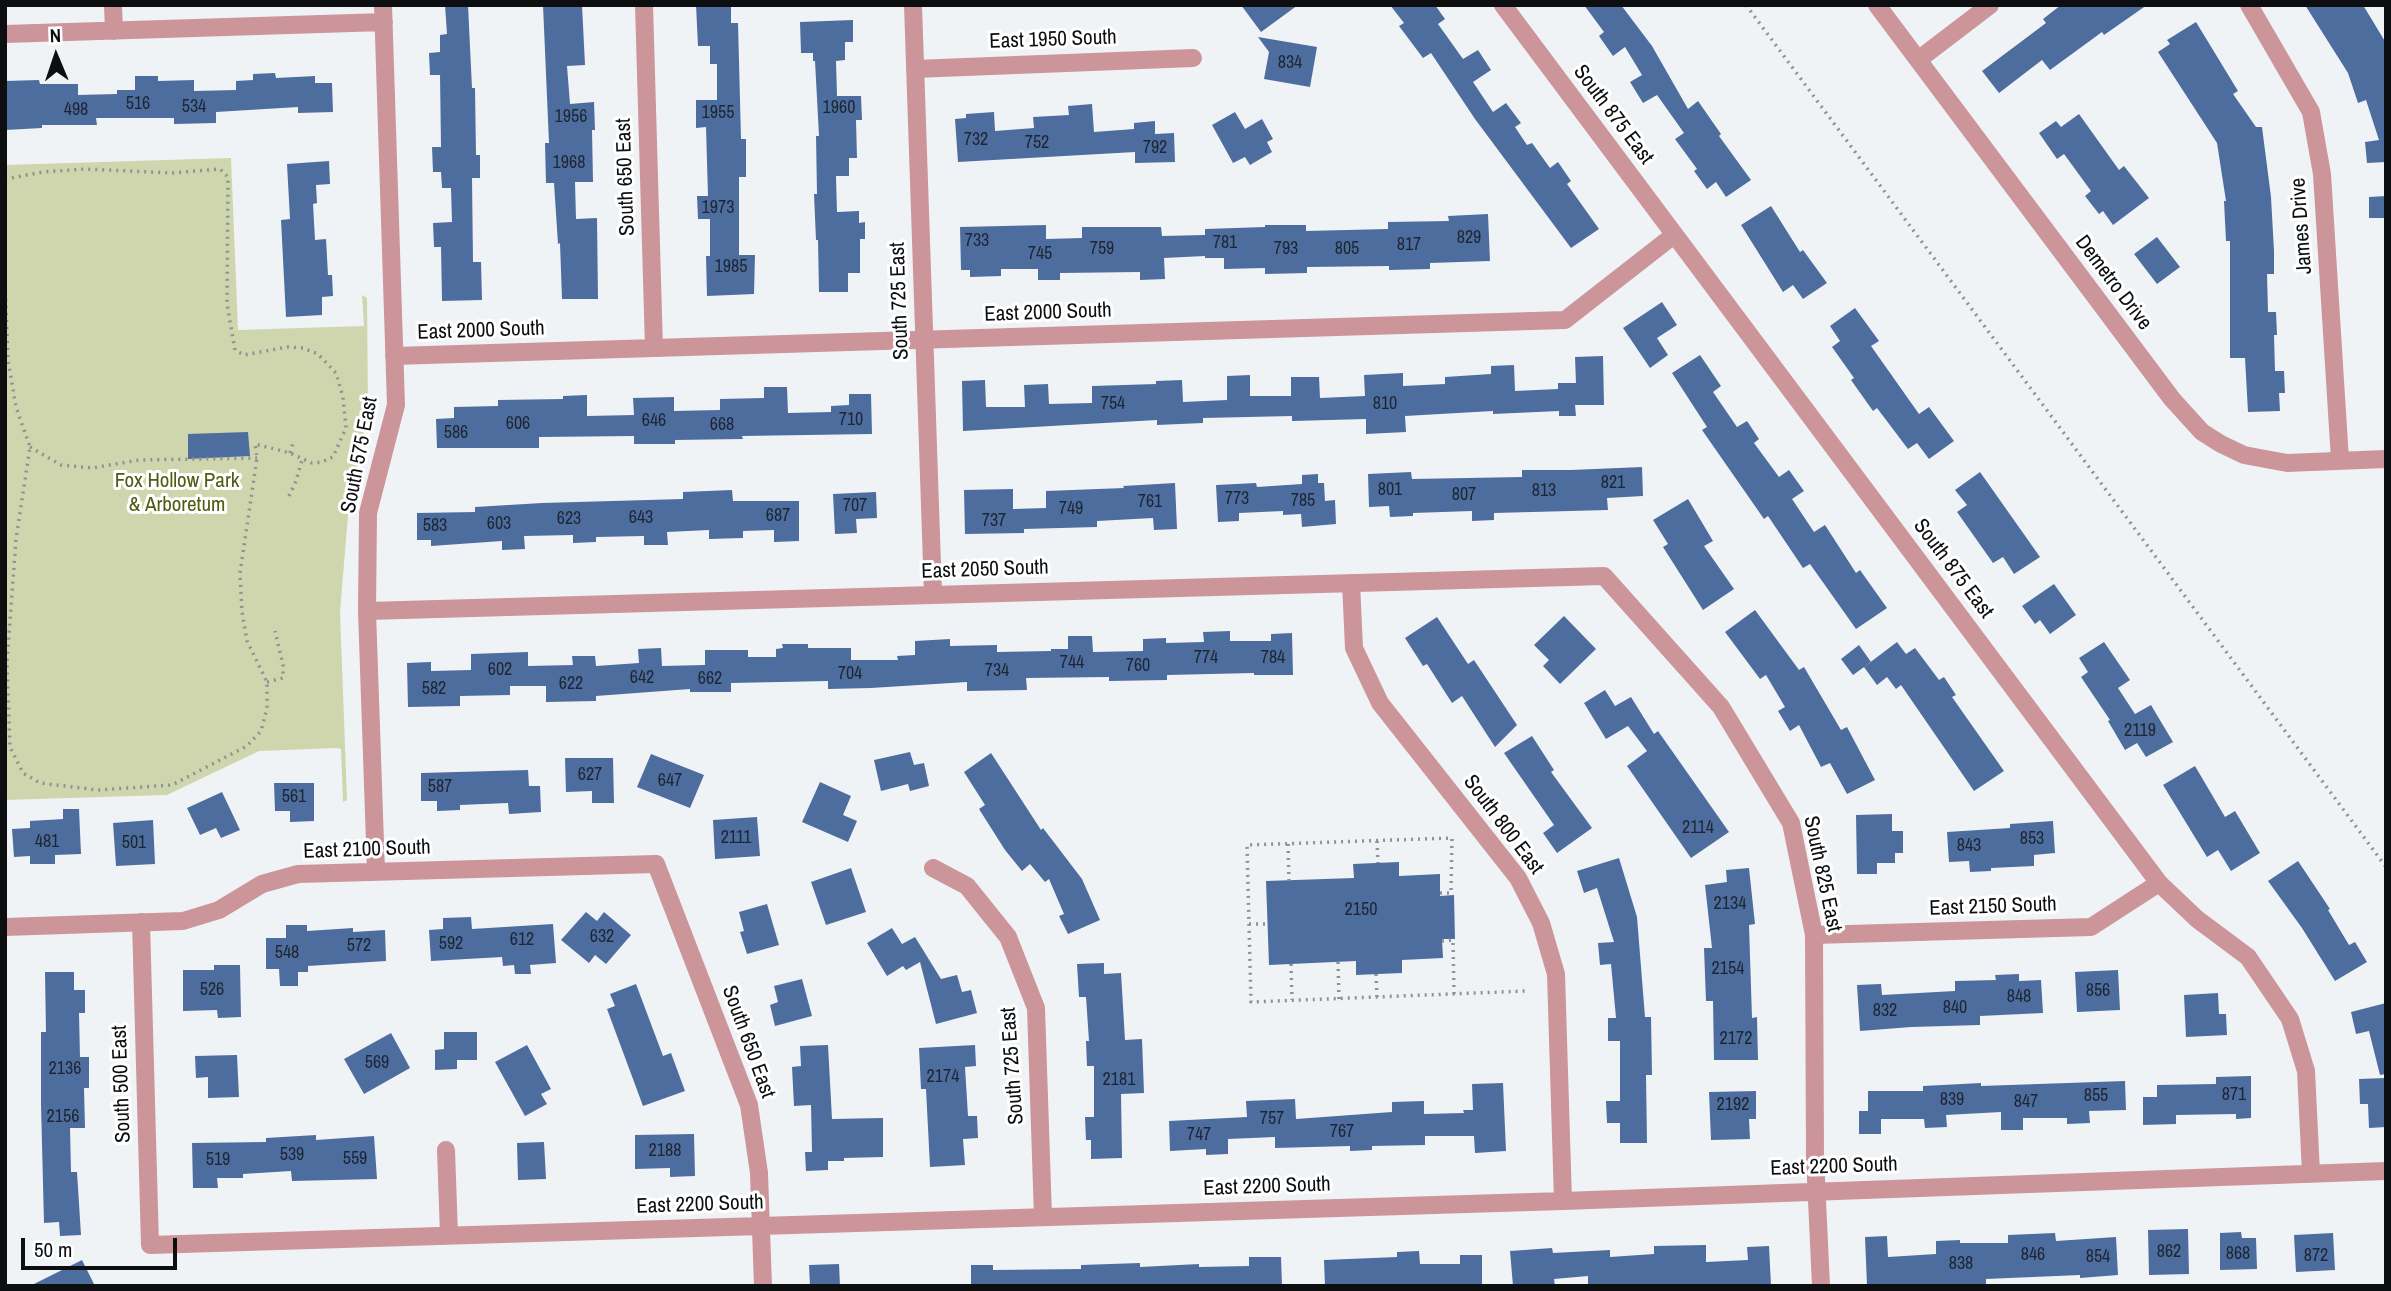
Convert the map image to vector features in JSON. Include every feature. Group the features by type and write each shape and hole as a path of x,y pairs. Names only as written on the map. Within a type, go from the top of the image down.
{"street":[{"path":"113,5 114,31"},
{"name":"South 650 East","path":"644,5 654,348"},
{"name":"South 725 East","path":"913,5 933,594"},
{"name":"South 875 East","path":"1503,5 2159,883 2197,919 2248,957 2290,1018 2306,1071 2311,1173"},
{"name":"Demetro Drive","path":"1877,5 2172,399 2202,432 2244,454 2287,463 2386,459"},
{"path":"1918,60 1990,5"},
{"name":"James Drive","path":"2249,5 2311,112 2322,174 2340,460"},
{"path":"5,34 114,31 383,14"},
{"name":"South 575 East","path":"376,872 367,611 369,513 396,405 383,14"},
{"name":"East 1950 South","path":"915,69 1193,58"},
{"name":"East 2000 South","path":"394,356 1565,320 1674,235"},
{"name":"East 2050 South","path":"367,611 1604,576"},
{"name":"South 825 East","path":"1604,576 1721,707 1791,822 1814,935 1817,1191 1821,1286"},
{"name":"South 800 East","path":"1350,583 1354,648 1380,703 1518,878 1541,923 1556,974 1563,1200"},
{"name":"South 650 East","path":"656,863 749,1105 759,1173 763,1286"},
{"name":"East 2100 South","path":"5,927 183,921 219,911 262,884 298,874 656,863"},
{"name":"South 725 East","path":"933,868 967,886 1008,937 1036,1008 1043,1217"},
{"name":"East 2150 South","path":"1814,935 2091,927 2159,883"},
{"name":"South 500 East","path":"141,922 150,1245"},
{"path":"446,1150 449,1235"},
{"name":"East 2200 South","path":"150,1245 2386,1171"}],"path":[{"path":"1746,5 2386,867"},
{"path":"5,179 43,172 85,169 172,173 220,169 228,177 227,304 235,350 244,355 287,347 303,348 318,354 336,373 343,397 346,428 333,457 312,463 290,453 255,444 257,458 240,573 247,641 267,682 267,708 261,731 247,746 172,785 98,790 40,783 23,773 10,747 8,662 16,539 30,447 16,407 8,360 5,284"},
{"path":"290,453 293,443"},
{"path":"30,447 61,465 92,468 139,460 257,458"},
{"path":"289,496 302,460"},
{"path":"267,682 283,678 283,665 275,631"},
{"path":"1440,892 1451,892 1452,838 1247,845 1251,1002 1525,991"},
{"path":"1377,841 1378,863"},
{"path":"1288,844 1289,881"},
{"path":"1249,924 1268,924"},
{"path":"1443,941 1452,940 1454,994"},
{"path":"1338,962 1339,999"},
{"path":"1291,964 1292,1001"},
{"path":"1376,974 1377,997"}],"green space":[{"name":"Fox Hollow Park & Arboretum","path":"231,158 238,330 364,326 362,295 367,298 368,409 348,515 340,612 347,800 343,802 341,749 337,748 259,751 167,795 5,800 5,165"}],"building":[{"path":"445,5 468,5 472,88 475,88 476,155 480,155 480,178 472,178 473,262 481,262 482,300 442,301 441,247 434,247 433,223 452,222 451,188 442,188 441,172 433,172 432,147 441,147 440,75 430,75 429,53 440,52 440,35 447,34"},
{"path":"543,5 582,5 585,65 567,66 570,104 594,102 593,182 575,182 576,219 597,218 598,299 562,299 554,183 546,183 545,143 549,143"},
{"path":"696,5 731,5 731,23 738,23 741,139 746,139 746,177 739,177 739,255 755,255 754,294 707,296 706,256 710,256 710,219 698,219 697,196 708,196 706,127 696,128 696,100 717,100 717,64 710,64 710,46 698,46"},
{"path":"1241,5 1298,5 1261,32"},
{"path":"1390,5 1435,5 1445,19 1438,24 1463,59 1478,50 1491,70 1473,82 1493,112 1506,103 1521,123 1515,127 1527,145 1532,143 1550,168 1558,162 1571,181 1567,184 1599,229 1571,248 1475,119 1431,53 1423,58 1399,26 1404,23"},
{"path":"1584,5 1621,5 1652,46 1688,109 1698,101 1751,180 1726,197 1716,182 1707,189 1694,171 1697,169 1675,139 1684,133 1657,95 1643,103 1630,82 1642,75 1625,47 1613,56 1599,36 1604,32"},
{"path":"2061,5 2147,5 2104,35 2102,32 2050,70 2042,60 1999,93 1982,71 2046,23 2043,19"},
{"path":"2305,5 2363,5 2386,43 2386,162 2367,163 2365,142 2379,140 2366,100 2358,103 2348,73"},
{"path":"853,20 853,42 845,42 845,60 836,61 837,96 861,96 862,120 856,120 857,158 849,158 849,176 836,176 837,212 859,211 859,223 865,222 865,239 860,239 860,273 848,273 848,292 819,292 814,194 817,194 816,136 819,136 815,61 813,53 801,53 800,22"},
{"path":"2196,22 2238,91 2233,94 2256,127 2262,127 2271,197 2274,251 2274,274 2267,274 2268,312 2276,312 2275,371 2284,371 2285,393 2279,393 2280,411 2248,412 2245,358 2230,358 2230,241 2226,241 2226,201 2217,143 2158,52 2170,44 2167,40"},
{"path":"1258,37 1317,47 1310,87 1264,79 1269,52"},
{"path":"275,73 276,78 315,76 315,83 332,83 333,112 298,113 298,107 216,112 216,123 174,124 174,118 96,118 97,125 42,125 42,128 5,130 5,81 39,80 40,84 78,84 78,95 117,94 117,90 135,90 135,76 158,76 158,81 194,80 194,91 236,90 236,81 253,80 253,74"},
{"path":"1092,104 1094,132 1134,129 1134,123 1155,121 1155,134 1174,133 1175,162 1135,163 1135,152 958,162 955,119 966,118 966,114 994,112 995,131 1034,128 1033,117 1069,115 1068,106"},
{"path":"1235,112 1245,129 1262,119 1273,139 1267,142 1272,152 1250,165 1245,157 1233,163 1212,125"},
{"path":"2079,114 2119,170 2124,166 2149,198 2113,225 2103,211 2099,214 2085,196 2091,191 2064,154 2057,159 2039,133 2056,121 2061,127"},
{"path":"329,161 330,184 316,185 317,203 313,204 315,240 326,239 328,275 332,275 333,296 322,297 322,315 286,317 281,220 290,219 287,164"},
{"path":"2386,196 2386,218 2369,218 2369,197"},
{"path":"1771,206 1800,252 1803,250 1827,283 1803,299 1793,285 1783,292 1741,225"},
{"path":"1488,214 1490,261 1430,263 1430,269 1389,270 1389,266 1307,267 1307,273 1265,274 1265,268 1224,269 1224,258 1205,256 1164,258 1165,279 1140,280 1140,272 1060,273 1060,280 1038,280 1038,269 1001,269 1001,276 970,277 970,270 961,270 960,227 1046,225 1046,239 1082,238 1082,227 1161,227 1162,236 1205,235 1205,229 1265,225 1306,225 1306,231 1388,229 1388,222 1449,221 1448,216"},
{"path":"2157,237 2180,267 2157,284 2134,254"},
{"path":"1662,302 1677,325 1657,338 1668,355 1650,368 1623,328"},
{"path":"1855,308 1879,341 1871,346 1919,414 1929,407 1954,441 1929,459 1917,443 1908,449 1877,408 1873,411 1832,347 1840,341 1830,326"},
{"path":"1700,355 1721,386 1713,392 1737,427 1747,421 1759,439 1754,443 1779,477 1789,470 1804,491 1792,499 1814,532 1825,525 1856,573 1860,570 1887,608 1856,629 1810,564 1803,568 1768,516 1764,519 1702,430 1707,427 1672,373"},
{"path":"1603,356 1604,405 1575,405 1576,416 1559,416 1559,411 1493,414 1493,411 1405,416 1406,432 1366,434 1366,419 1292,421 1292,416 1203,418 1203,423 1157,425 1157,420 963,431 962,381 985,380 986,407 1025,407 1024,385 1048,384 1049,404 1092,403 1092,386 1156,384 1156,381 1182,380 1183,402 1227,400 1227,376 1250,375 1250,396 1291,396 1291,377 1319,377 1320,398 1365,396 1364,375 1403,373 1403,386 1445,384 1445,377 1491,374 1491,366 1514,365 1515,391 1558,389 1558,383 1576,383 1575,357"},
{"path":"764,387 787,387 788,413 831,412 831,406 849,405 849,394 871,394 872,434 742,436 743,439 675,440 675,444 634,444 634,436 539,437 539,448 437,448 436,419 454,418 454,407 498,406 498,400 563,399 563,396 587,395 587,416 634,415 633,398 674,397 674,411 720,410 720,399 764,398"},
{"path":"248,432 250,456 188,459 188,434"},
{"path":"1642,467 1643,496 1607,498 1608,510 1494,513 1494,520 1472,521 1472,511 1413,513 1413,516 1390,517 1389,506 1369,507 1368,474 1411,472 1412,479 1522,477 1522,470"},
{"path":"1980,472 2040,557 2014,574 2003,557 1993,563 1957,512 1967,505 1955,490"},
{"path":"1318,474 1318,483 1324,483 1325,501 1335,500 1336,524 1302,527 1301,514 1283,515 1283,511 1239,513 1239,521 1218,522 1216,485 1256,483 1257,487 1302,484 1302,475"},
{"path":"1175,483 1177,529 1154,530 1153,518 1097,521 1097,527 1024,529 1024,533 965,534 964,490 1013,489 1013,509 1046,508 1046,491"},
{"path":"732,490 733,501 799,501 799,541 774,542 774,530 743,531 743,538 709,539 709,530 667,532 668,545 644,545 644,536 596,537 596,542 573,543 573,535 524,536 525,549 502,550 502,541 431,546 431,540 417,540 417,513 475,512 475,507 542,503 683,499 683,492"},
{"path":"876,492 877,518 856,519 857,533 835,534 833,494"},
{"path":"1688,499 1713,541 1704,546 1734,589 1703,610 1663,547 1668,544 1653,520"},
{"path":"2054,584 2076,615 2050,634 2040,620 2035,624 2022,606"},
{"path":"1755,610 1799,670 1804,667 1841,730 1847,727 1875,780 1847,794 1830,763 1821,767 1799,725 1790,731 1778,711 1785,707 1766,675 1760,679 1725,632"},
{"path":"1564,616 1596,649 1560,684 1543,666 1549,660 1534,645"},
{"path":"1437,617 1468,664 1474,660 1517,725 1495,747 1462,696 1452,703 1427,664 1423,666 1405,638"},
{"path":"1230,631 1230,641 1271,641 1271,634 1292,633 1293,675 1167,675 1167,680 1109,681 1109,677 1026,678 1027,690 967,691 967,682 828,689 828,681 731,683 731,692 690,692 690,689 596,696 596,701 546,702 546,686 510,686 510,695 460,696 460,706 408,707 407,663 431,662 431,671 471,670 471,654 528,652 528,666 573,665 572,656 595,656 596,666 639,663 638,649 661,648 662,666 705,665 705,650 748,650 748,657 776,657 776,649 783,648 782,644 808,644 808,648 851,648 851,660 898,660 897,656 915,655 915,641 950,639 950,646 997,645 997,652 1051,651 1068,649 1068,636 1092,636 1093,652 1143,651 1143,639 1166,638 1166,643 1204,642 1203,632"},
{"path":"1897,642 1906,654 1915,648 1939,680 1944,677 1956,695 1952,697 2004,771 1974,791 1901,685 1896,689 1887,677 1877,685 1864,667"},
{"path":"2104,642 2130,680 2118,688 2135,714 2151,705 2173,742 2146,757 2137,743 2125,750 2108,721 2110,720 2081,677 2088,672 2079,658"},
{"path":"1859,645 1871,662 1853,675 1841,659"},
{"path":"1605,690 1615,706 1631,697 1654,734 1658,731 1729,832 1691,858 1627,766 1647,751 1628,726 1606,739 1584,703"},
{"path":"1532,736 1554,770 1551,772 1592,828 1557,853 1543,833 1554,825 1504,753"},
{"path":"910,752 914,765 924,763 929,786 910,791 908,784 881,791 874,760"},
{"path":"991,753 1041,830 1043,828 1082,879 1100,920 1068,934 1059,916 1064,914 1049,879 1045,882 1030,864 1022,871 1005,850 979,809 985,805 964,772"},
{"path":"651,754 704,775 690,808 637,787"},
{"path":"565,758 613,758 614,803 592,803 592,791 566,792"},
{"path":"2195,766 2225,817 2235,811 2260,853 2231,871 2218,850 2207,857 2163,785"},
{"path":"528,770 529,786 540,786 541,812 509,814 508,803 460,805 460,810 437,811 437,801 421,801 421,773"},
{"path":"820,782 851,796 843,815 857,821 848,842 802,822"},
{"path":"274,783 314,783 314,821 290,822 290,811 275,811"},
{"path":"222,792 240,830 221,838 216,828 200,835 187,808"},
{"path":"63,809 79,809 81,854 55,855 55,864 30,864 30,856 14,857 12,829 30,828 30,821 63,819"},
{"path":"1892,814 1892,831 1903,831 1903,853 1895,853 1895,863 1877,863 1877,874 1857,874 1856,815"},
{"path":"757,817 760,856 715,859 713,820"},
{"path":"153,820 155,864 116,866 113,823"},
{"path":"2053,821 2055,853 2034,855 2034,866 1970,872 1969,861 1949,862 1947,832 2010,828 2010,824"},
{"path":"1619,858 1637,917 1645,1017 1651,1017 1652,1075 1646,1075 1647,1143 1620,1143 1620,1123 1607,1123 1606,1101 1620,1101 1620,1041 1608,1041 1608,1018 1616,1018 1611,964 1600,965 1598,943 1614,942 1597,888 1584,893 1577,871"},
{"path":"2298,861 2330,909 2328,910 2349,945 2355,942 2367,962 2335,981 2268,881"},
{"path":"1399,862 1399,876 1440,874 1440,896 1454,895 1455,939 1442,939 1443,958 1402,960 1402,973 1356,975 1356,961 1269,965 1266,881 1354,878 1353,864"},
{"path":"851,868 866,912 826,925 811,882"},
{"path":"1749,868 1755,924 1749,925 1752,1018 1757,1017 1758,1060 1714,1060 1713,1001 1706,1001 1704,948 1712,948 1705,885 1727,882 1726,870"},
{"path":"767,904 779,945 747,954 740,932 744,931 739,912"},
{"path":"586,912 597,921 604,912 631,935 606,964 595,955 589,963 561,940"},
{"path":"471,917 472,929 553,924 556,963 530,965 531,974 515,974 514,965 503,966 502,957 431,961 429,930 443,929 443,918"},
{"path":"286,925 307,925 307,931 353,928 353,932 385,930 386,961 308,966 308,972 298,972 298,986 280,986 279,969 266,969 266,938 286,938"},
{"path":"892,928 902,944 915,937 941,979 957,975 962,992 971,990 977,1013 936,1024 920,962 906,970 903,966 887,976 867,943"},
{"path":"1104,963 1104,974 1121,973 1125,1040 1142,1039 1144,1093 1121,1094 1122,1158 1091,1159 1091,1140 1086,1140 1085,1117 1094,1117 1094,1066 1087,1066 1086,1041 1089,1041 1086,997 1079,997 1077,964"},
{"path":"214,965 240,965 241,1017 218,1018 217,1010 183,1011 183,970 214,970"},
{"path":"2118,970 2120,1010 2077,1012 2075,972"},
{"path":"45,972 74,972 74,990 85,990 85,1013 79,1013 80,1057 89,1057 89,1088 84,1088 85,1128 70,1128 71,1172 77,1172 81,1235 60,1236 59,1222 44,1223 41,1032 46,1032"},
{"path":"2019,974 2019,981 2041,980 2043,1013 1980,1016 1980,1025 1860,1031 1857,985 1881,984 1882,995 1955,991 1955,981 1996,980 1995,975"},
{"path":"802,979 812,1016 775,1026 770,1005 778,1002 774,986"},
{"path":"636,984 663,1056 671,1053 685,1091 643,1106 607,1009 615,1006 610,994"},
{"path":"2218,993 2219,1014 2226,1014 2227,1035 2186,1037 2184,995"},
{"path":"2386,1003 2386,1074 2380,1075 2369,1031 2356,1034 2351,1012"},
{"path":"444,1032 477,1032 477,1060 457,1060 457,1069 435,1070 435,1050 444,1049"},
{"path":"391,1033 410,1068 364,1094 344,1059"},
{"path":"527,1045 551,1089 541,1094 547,1104 525,1116 495,1062"},
{"path":"828,1045 832,1119 883,1118 883,1157 844,1158 844,1161 828,1161 828,1170 806,1171 805,1152 812,1152 811,1105 794,1106 792,1067 801,1066 800,1046"},
{"path":"975,1045 976,1066 965,1067 968,1116 977,1116 978,1138 963,1139 965,1165 930,1167 926,1089 921,1089 919,1048"},
{"path":"237,1055 239,1097 208,1098 208,1077 196,1078 195,1056"},
{"path":"2251,1076 2251,1118 2236,1119 2236,1114 2176,1115 2176,1124 2143,1125 2143,1097 2157,1097 2157,1085 2216,1084 2216,1077"},
{"path":"2386,1078 2386,1127 2369,1128 2368,1104 2360,1104 2359,1079"},
{"path":"2125,1081 2126,1110 2089,1111 2090,1123 2067,1124 2067,1118 2023,1118 2023,1130 2001,1130 2001,1112 1946,1115 1947,1127 1925,1128 1924,1119 1881,1119 1881,1134 1859,1134 1859,1111 1868,1111 1868,1091 1923,1091 1923,1086 1981,1083 1981,1086"},
{"path":"1503,1083 1506,1151 1475,1153 1474,1136 1425,1136 1425,1145 1372,1146 1372,1150 1350,1151 1350,1146 1275,1148 1275,1137 1228,1139 1228,1154 1206,1155 1206,1149 1170,1151 1169,1121 1247,1117 1246,1101 1295,1099 1296,1119 1392,1112 1392,1102 1424,1101 1424,1114 1464,1113 1463,1110 1473,1110 1472,1084"},
{"path":"1756,1091 1756,1119 1749,1119 1750,1139 1711,1140 1709,1092"},
{"path":"694,1134 695,1176 670,1177 670,1168 635,1169 635,1135"},
{"path":"316,1135 316,1140 374,1136 377,1179 292,1181 291,1171 243,1174 243,1178 217,1178 218,1188 193,1188 192,1143 266,1142 266,1138"},
{"path":"544,1142 546,1179 518,1180 517,1143"},
{"path":"2188,1229 2189,1274 2149,1275 2148,1230"},
{"path":"2241,1232 2242,1238 2256,1238 2257,1269 2220,1270 2220,1233"},
{"path":"2055,1233 2056,1241 2116,1237 2118,1275 1986,1279 1986,1284 1867,1286 1865,1237 1887,1236 1888,1257 1936,1254 1936,1241 2008,1243 2008,1235"},
{"path":"2333,1233 2335,1270 2296,1272 2294,1235"},
{"path":"1706,1245 1706,1262 1748,1260 1747,1247 1769,1246 1771,1286 1588,1286 1588,1276 1554,1279 1555,1286 1513,1286 1510,1251 1552,1248 1553,1253 1610,1250 1610,1257 1654,1254 1654,1246"},
{"path":"1419,1251 1420,1264 1460,1264 1460,1255 1482,1255 1482,1286 1325,1286 1324,1260 1397,1257 1397,1252"},
{"path":"1249,1257 1281,1257 1282,1286 971,1286 971,1265 993,1265 993,1270 1081,1269 1081,1265 1140,1263 1140,1267 1199,1264 1199,1267 1249,1266"},
{"path":"82,1260 95,1286 30,1286"},
{"path":"839,1264 840,1286 810,1286 809,1265"}]}
